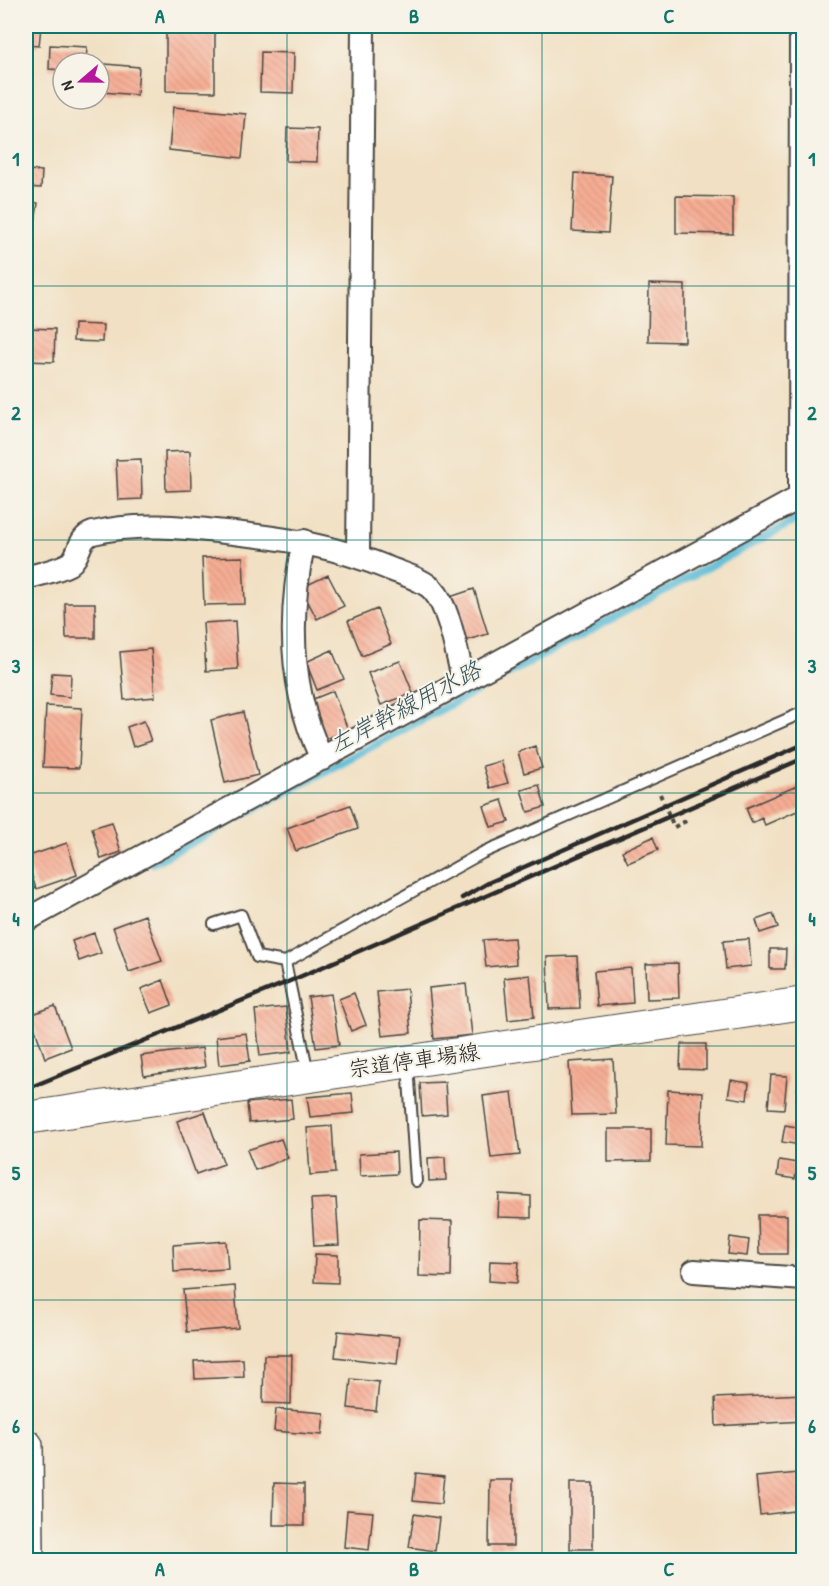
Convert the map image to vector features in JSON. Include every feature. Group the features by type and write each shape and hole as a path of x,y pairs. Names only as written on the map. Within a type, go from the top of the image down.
{"main road":[{"name":"宗道停車場線","path":"26,1118 804,1003"},
{"path":"26,1446 27,1560"}],"street":[{"path":"358,555 363,26"},
{"path":"26,920 802,495 801,26"},
{"path":"26,578 69,563 75,558 85,537 123,529 165,526 304,541 358,555 418,580 433,590 446,617 464,681"},
{"path":"304,541 293,604 296,669 301,707 322,759"},
{"path":"694,1271 804,1279"}],"lane":[{"path":"214,924 241,915 257,957 285,962 482,853 804,712"},
{"path":"285,962 309,1076"},
{"path":"407,1061 416,1181"}],"path":[{"path":"658,790 674,827 688,820"}],"building":[{"path":"26,26 41,26 39,46 26,45"},
{"path":"166,26 215,26 215,92 166,91"},
{"path":"50,45 87,47 87,51 51,51 51,69 49,69"},
{"path":"261,52 294,53 293,93 260,92"},
{"path":"111,65 139,67 137,95 111,93"},
{"path":"173,107 246,114 242,158 169,150"},
{"path":"287,128 318,129 317,162 286,161"},
{"path":"26,170 42,171 41,188 26,187"},
{"path":"575,173 612,176 608,233 572,231"},
{"path":"676,196 733,197 733,234 676,233"},
{"path":"26,201 38,203 34,228 26,227"},
{"path":"26,250 33,250 30,292 26,292"},
{"path":"649,284 685,285 685,342 648,341"},
{"path":"74,324 103,325 102,342 73,341"},
{"path":"26,328 55,329 54,362 26,361"},
{"path":"190,451 191,490 166,491 165,452"},
{"path":"141,459 142,499 118,500 116,460"},
{"path":"243,557 245,604 204,605 202,558"},
{"path":"328,575 344,606 317,619 301,588"},
{"path":"474,589 488,634 461,642 447,598"},
{"path":"65,603 95,603 95,638 66,638"},
{"path":"377,609 391,644 362,656 348,621"},
{"path":"235,621 238,669 206,671 203,623"},
{"path":"151,649 155,697 124,700 120,652"},
{"path":"332,650 344,679 317,690 306,662"},
{"path":"400,661 413,693 381,705 368,673"},
{"path":"52,673 71,674 70,697 50,695"},
{"path":"333,691 348,730 326,739 311,700"},
{"path":"46,706 82,708 79,768 43,767"},
{"path":"243,712 258,775 225,783 211,720"},
{"path":"144,721 151,741 133,747 127,727"},
{"path":"535,746 542,768 524,773 518,752"},
{"path":"501,761 508,783 490,788 483,766"},
{"path":"801,784 804,808 765,825 762,818 752,823 746,808"},
{"path":"539,785 545,807 528,812 521,790"},
{"path":"502,800 509,822 491,827 484,806"},
{"path":"350,805 358,829 296,851 287,828"},
{"path":"112,822 121,852 101,859 92,828"},
{"path":"653,837 658,850 628,863 622,851"},
{"path":"67,843 77,875 36,889 26,857"},
{"path":"773,914 778,927 760,933 756,920"},
{"path":"145,915 162,961 129,972 113,927"},
{"path":"94,933 101,953 79,961 72,941"},
{"path":"514,938 516,964 486,967 483,940"},
{"path":"749,939 751,966 726,969 723,941"},
{"path":"798,941 804,941 804,979 798,979"},
{"path":"770,949 786,949 785,969 770,969"},
{"path":"577,956 580,1008 549,1009 547,957"},
{"path":"678,963 679,998 647,999 646,964"},
{"path":"631,968 633,1003 597,1006 594,971"},
{"path":"530,975 534,1017 508,1020 504,978"},
{"path":"163,980 172,1005 151,1013 141,989"},
{"path":"466,984 472,1035 434,1039 429,988"},
{"path":"407,989 411,1033 382,1036 377,992"},
{"path":"354,993 366,1025 351,1031 339,999"},
{"path":"331,994 339,1045 316,1048 308,997"},
{"path":"55,1006 71,1048 45,1058 30,1015"},
{"path":"286,1007 291,1052 260,1056 255,1010"},
{"path":"246,1033 250,1061 219,1065 216,1037"},
{"path":"681,1044 706,1044 706,1070 680,1069"},
{"path":"202,1048 205,1067 144,1076 141,1056"},
{"path":"613,1059 616,1114 572,1115 569,1062"},
{"path":"799,1073 804,1073 804,1106 796,1106"},
{"path":"771,1075 787,1076 784,1109 768,1108"},
{"path":"731,1080 749,1083 747,1100 728,1097"},
{"path":"445,1082 447,1114 422,1116 420,1083"},
{"path":"668,1090 703,1092 701,1146 666,1145"},
{"path":"512,1092 520,1155 491,1158 483,1096"},
{"path":"352,1093 354,1113 310,1117 307,1097"},
{"path":"291,1099 293,1119 249,1123 247,1103"},
{"path":"205,1112 224,1164 196,1174 177,1121"},
{"path":"785,1125 803,1128 800,1145 782,1142"},
{"path":"332,1126 335,1173 310,1175 307,1128"},
{"path":"608,1129 651,1129 651,1161 608,1162"},
{"path":"281,1139 288,1158 255,1170 247,1150"},
{"path":"396,1152 397,1174 360,1176 359,1154"},
{"path":"445,1157 446,1180 429,1181 428,1158"},
{"path":"779,1160 798,1163 795,1179 777,1176"},
{"path":"499,1194 531,1196 531,1218 498,1217"},
{"path":"336,1198 339,1245 314,1246 311,1199"},
{"path":"758,1215 787,1215 787,1254 759,1254"},
{"path":"420,1220 452,1221 451,1277 419,1276"},
{"path":"730,1237 749,1240 747,1256 728,1254"},
{"path":"226,1241 228,1269 174,1272 173,1245"},
{"path":"315,1254 338,1255 338,1283 314,1282"},
{"path":"490,1261 519,1262 517,1283 489,1281"},
{"path":"235,1286 238,1328 187,1332 183,1290"},
{"path":"338,1331 400,1337 397,1364 335,1357"},
{"path":"264,1355 292,1355 291,1404 263,1403"},
{"path":"243,1359 244,1377 195,1379 194,1361"},
{"path":"351,1379 379,1382 376,1411 348,1408"},
{"path":"804,1394 804,1421 716,1426 715,1398"},
{"path":"276,1409 324,1413 322,1435 274,1431"},
{"path":"416,1473 444,1476 441,1504 413,1501"},
{"path":"799,1473 802,1510 760,1515 756,1477"},
{"path":"490,1480 513,1480 513,1546 489,1546"},
{"path":"274,1483 304,1484 304,1525 273,1525"},
{"path":"570,1483 593,1483 593,1549 570,1549"},
{"path":"347,1510 373,1512 369,1550 344,1547"},
{"path":"414,1514 439,1518 435,1551 409,1547"}],"waterway":[{"name":"左岸幹線用水路","path":"153,863 804,516"}],"railway":[{"path":"462,898 490,882 804,744"},
{"path":"26,1089 290,981 804,758"}]}
